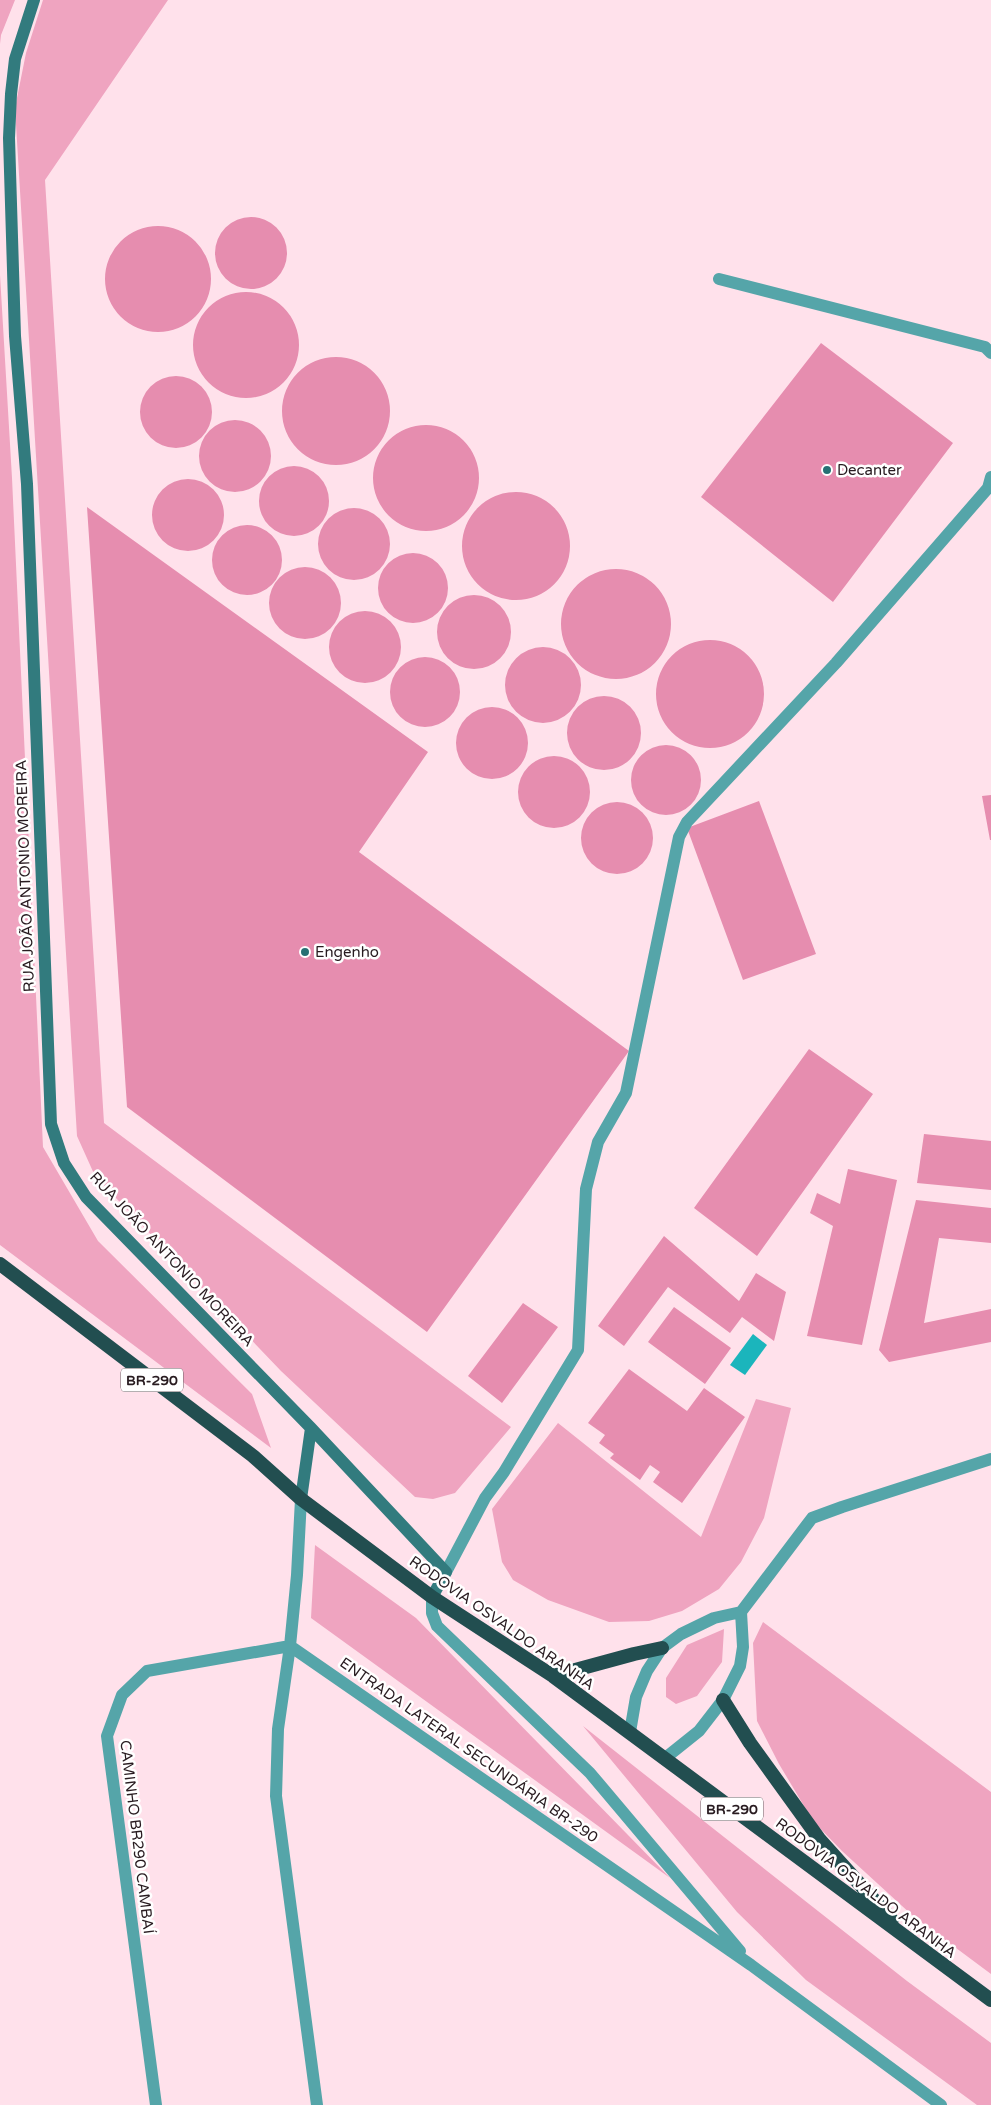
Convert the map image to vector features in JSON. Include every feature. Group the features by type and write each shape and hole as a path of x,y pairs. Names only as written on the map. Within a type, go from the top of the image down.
{"highway":[{"name":"RODOVIA OSVALDO ARANHA","path":"0,1265 252,1456 301,1499 432,1597 553,1676 991,2000"},
{"path":"553,1676 662,1648"},
{"path":"724,1700 750,1743 820,1840 911,1941"}],"main road":[{"name":"RUA JOÃO ANTONIO MOREIRA","path":"34,0 15,59 9,138 15,336 27,484 51,1124 64,1164 86,1197 311,1428 446,1572"},
{"path":"301,1499 311,1428"},
{"path":"432,1597 446,1572"}],"street":[{"path":"719,279 985,348 991,352"},
{"path":"446,1572 486,1498 504,1472 578,1350 586,1189 598,1142 626,1093 679,837 687,822 836,664 990,484"},
{"path":"664,1759 699,1731 724,1700 740,1666 743,1647 741,1612 812,1518 842,1506 991,1460"},
{"path":"301,1499 297,1575 290,1646 278,1729 276,1796 317,2105"},
{"name":"ENTRADA LATERAL SECUNDÁRIA BR-290","path":"432,1597 432,1613 437,1626 590,1773 751,1965"},
{"path":"630,1732 636,1698 647,1671 662,1648 681,1634 714,1618 741,1612"},
{"name":"ENTRADA LATERAL SECUNDÁRIA BR-290","path":"290,1646 751,1965 941,2105"},
{"name":"CAMINHO BR290 CAMBAÍ","path":"156,2105 107,1736 122,1695 147,1671 290,1646"}],"shaded area":[{"path":"0,0 15,0 1,35 0,44"},
{"path":"43,0 168,0 45,180 104,1123 511,1427 455,1493 433,1499 415,1497 281,1371 95,1176 77,1136 15,108 26,53"},
{"path":"0,275 12,478 43,1147 98,1241 252,1394 271,1448 0,1245"},
{"path":"756,1399 791,1408 764,1518 741,1562 719,1589 682,1611 649,1621 609,1622 548,1600 513,1580 502,1562 492,1509 558,1423 701,1537"},
{"path":"315,1545 416,1618 670,1878 311,1618"},
{"path":"763,1622 991,1792 991,1974 913,1916 842,1851 813,1821 779,1764 757,1721 753,1643"},
{"path":"724,1629 722,1662 697,1696 676,1704 666,1697 666,1678 687,1645"},
{"path":"583,1726 907,1981 991,2043 991,2105 977,2105 806,1980 737,1912"}],"water":[{"path":"753,1334 767,1345 745,1375 730,1365"}],"building":[{"path":"251,217 271,223 281,233 287,253 281,273 271,283 251,289 231,283 221,273 215,253 221,233 231,223"},
{"path":"158,226 178,230 196,241 207,259 211,279 207,299 196,317 178,328 158,332 138,328 120,317 109,299 105,279 109,259 120,241 138,230"},
{"path":"246,292 266,296 284,307 295,325 299,345 295,365 284,383 266,394 246,398 226,394 208,383 197,365 193,345 197,325 208,307 226,296"},
{"name":"Decanter","path":"821,343 953,443 833,602 701,497"},
{"path":"336,357 357,361 374,373 386,390 390,411 386,432 374,449 357,461 336,465 315,461 298,449 286,432 282,411 286,390 298,373 315,361"},
{"path":"183,376 202,386 210,398 212,412 210,426 202,438 190,446 169,448 150,438 142,426 140,405 150,386 162,378"},
{"path":"235,420 255,426 265,436 271,456 265,476 255,486 235,492 215,486 205,476 199,456 205,436 215,426"},
{"path":"426,425 446,429 464,440 475,458 479,478 475,498 464,516 446,527 426,531 406,527 388,516 377,498 373,478 377,458 388,440 406,429"},
{"path":"287,466 301,466 314,471 324,481 329,494 329,508 324,521 314,531 301,536 287,536 274,531 264,521 259,508 259,494 264,481 274,471"},
{"path":"195,479 214,489 222,501 224,515 222,529 214,541 202,549 181,551 162,541 154,529 152,508 162,489 174,481"},
{"path":"516,492 537,496 554,508 566,525 570,546 566,567 554,584 537,596 516,600 495,596 478,584 466,567 462,546 466,525 478,508 495,496"},
{"name":"Engenho","path":"87,507 428,752 359,852 629,1051 427,1332 127,1107"},
{"path":"361,508 380,518 388,530 390,544 388,558 380,570 368,578 347,580 328,570 320,558 318,537 328,518 340,510"},
{"path":"240,525 254,525 267,531 276,540 282,553 280,573 272,585 254,595 240,595 227,589 218,580 212,567 212,553 218,540 227,531"},
{"path":"413,553 426,556 438,563 445,575 448,588 445,601 438,613 426,620 413,623 400,620 388,613 381,601 378,588 381,575 388,563 400,556"},
{"path":"305,567 325,573 335,583 341,603 335,623 325,633 305,639 285,633 275,623 269,603 275,583 285,573"},
{"path":"616,569 637,573 655,585 667,603 671,624 667,645 655,663 637,675 616,679 595,675 577,663 565,645 561,624 565,603 577,585 595,573"},
{"path":"474,595 488,598 500,606 508,618 511,632 508,646 500,658 488,666 474,669 460,666 448,658 440,646 437,632 440,618 448,606 460,598"},
{"path":"365,611 385,617 395,627 401,647 395,667 385,677 365,683 345,677 335,667 329,647 335,627 345,617"},
{"path":"710,640 731,644 748,656 760,673 764,694 760,715 748,732 731,744 710,748 689,744 672,732 660,715 656,694 660,673 672,656 689,644"},
{"path":"543,647 557,650 570,658 578,671 581,685 578,699 570,712 557,720 543,723 529,720 516,712 508,699 505,685 508,671 516,658 529,650"},
{"path":"418,657 432,657 445,663 454,672 460,685 458,705 450,717 432,727 418,727 405,721 396,712 390,699 390,685 396,672 405,663"},
{"path":"604,696 625,702 635,712 641,733 635,754 625,764 604,770 583,764 573,754 567,733 573,712 583,702"},
{"path":"492,707 512,713 522,723 528,743 522,763 512,773 492,779 472,773 462,763 456,743 462,723 472,713"},
{"path":"659,745 673,745 686,751 695,760 701,773 699,793 691,805 673,815 659,815 646,809 637,800 631,787 631,773 637,760 646,751"},
{"path":"547,756 561,756 580,766 590,785 590,799 580,818 561,828 547,828 528,818 518,799 518,785 528,766"},
{"path":"991,795 991,840 990,840 982,796"},
{"path":"759,801 816,954 743,980 687,828"},
{"path":"617,802 631,805 643,812 650,824 653,838 650,852 643,864 631,871 617,874 603,871 591,864 584,852 581,838 584,824 591,812 603,805"},
{"path":"809,1049 873,1094 757,1256 694,1208"},
{"path":"924,1134 991,1141 991,1190 917,1183"},
{"path":"848,1169 897,1180 862,1345 807,1336 833,1226 810,1213 817,1193 840,1204"},
{"path":"916,1200 991,1208 991,1243 939,1238 924,1323 991,1309 991,1342 889,1362 879,1350"},
{"path":"664,1236 739,1301 756,1273 786,1292 774,1341 742,1317 730,1333 668,1287 624,1346 598,1326"},
{"path":"523,1303 558,1327 502,1403 468,1376"},
{"path":"674,1307 731,1348 705,1384 648,1342"},
{"path":"629,1369 687,1411 704,1388 745,1417 682,1503 653,1482 660,1472 650,1465 640,1480 610,1458 614,1454 599,1443 605,1435 588,1423"}],"place":[{"name":"Decanter","path":"827,470"},
{"name":"Engenho","path":"305,952"}]}
